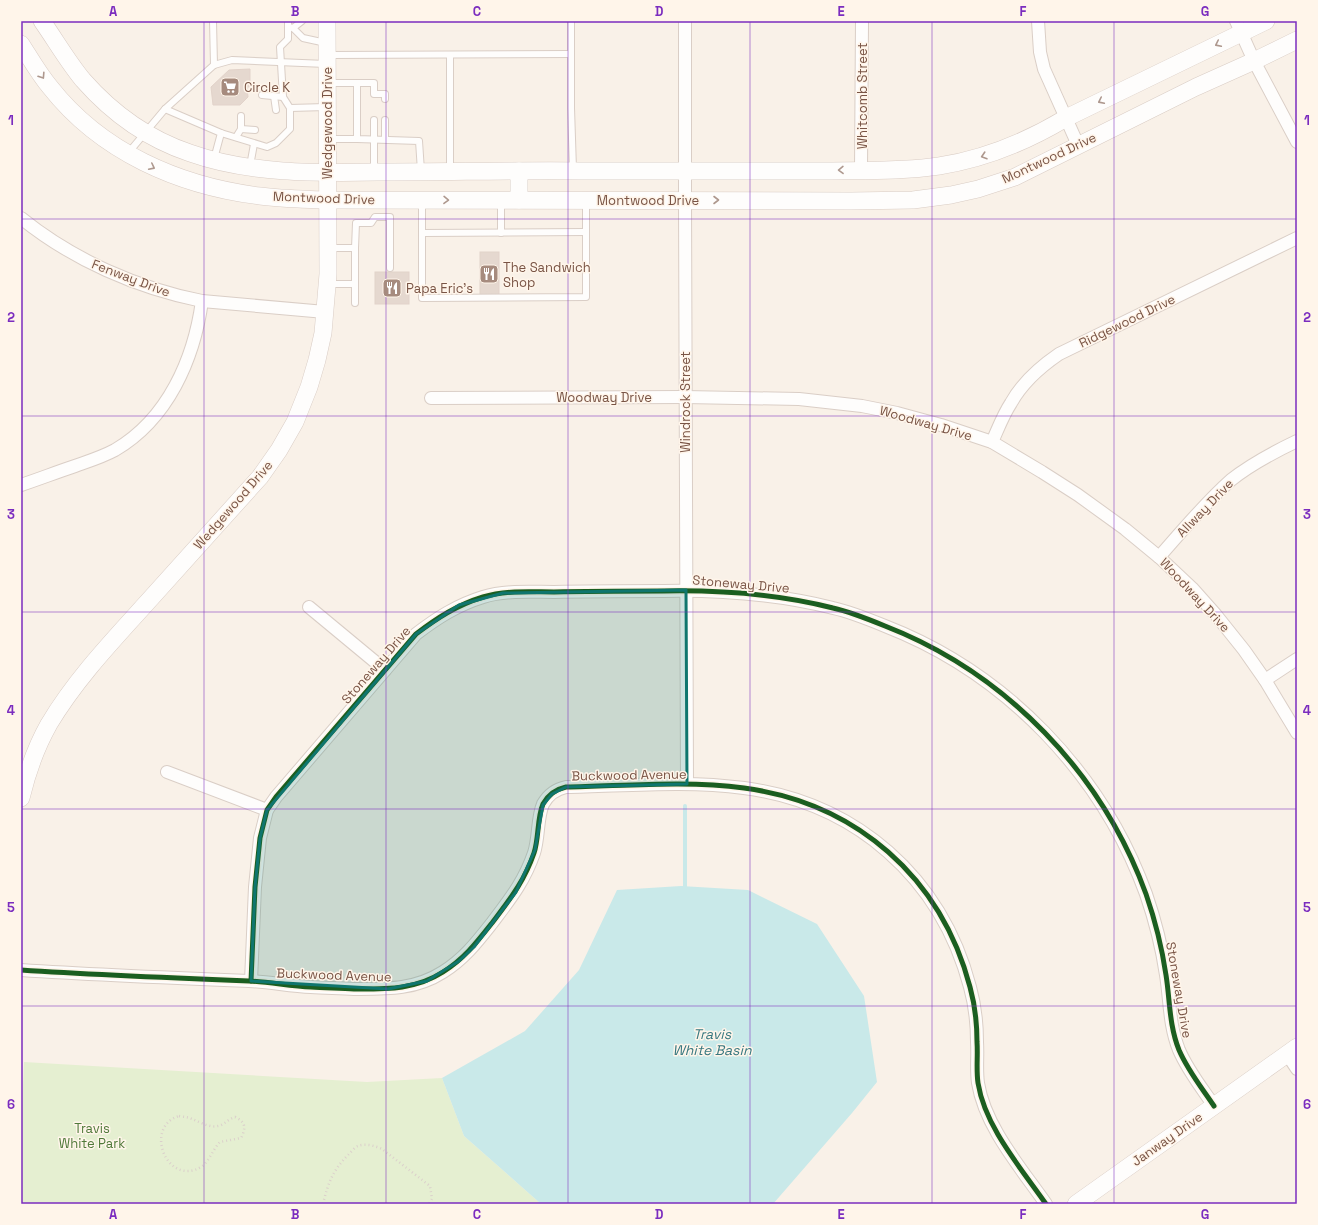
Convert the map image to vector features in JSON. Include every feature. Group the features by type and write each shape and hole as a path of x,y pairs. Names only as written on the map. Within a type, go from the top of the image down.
{"main road":[{"name":"Montwood Drive","path":"42,21 83,79 102,100 124,119 144,132 174,147 213,160 250,168 328,173 573,170 914,170 941,166 972,160 1013,146 1043,132 1066,118 1238,27 1266,21"},
{"name":"Wedgewood Drive","path":"21,798 23,780 48,725 70,692 114,639 260,477 279,450 295,422 309,387 323,333 327,284 327,21"},
{"name":"Montwood Drive","path":"21,44 49,86 89,127 127,154 160,171 186,180 232,192 279,198 327,200 391,208 422,200 913,200 951,195 978,189 1015,177 1196,87 1297,40"},
{"path":"519,171 519,200"},
{"name":"Janway Drive","path":"1076,1204 1292,1050"}],"street":[{"name":"Windrock Street","path":"685,21 687,784"},
{"name":"Whitcomb Street","path":"861,170 862,21"},
{"path":"1038,21 1040,52 1044,69 1078,145"},
{"path":"1238,27 1254,61 1297,142"},
{"name":"Fenway Drive","path":"21,218 56,243 101,267 143,285 202,301 325,312"},
{"name":"Ridgewood Drive","path":"992,442 1010,403 1021,388 1047,363 1059,354 1297,238"},
{"path":"21,485 98,458 115,450 133,437 147,424 168,399 182,373 193,346 202,301"},
{"name":"Woodway Drive","path":"431,398 685,397 799,399 862,406 897,413 941,425 992,442 1078,495 1125,529 1159,557 1192,588 1216,614 1244,650 1265,680 1297,733"},
{"name":"Allway Drive","path":"1159,557 1218,492 1232,479 1261,460 1297,441"},
{"name":"Stoneway Drive","path":"251,982 256,880 260,838 267,810 416,634 433,620 460,605 484,596 514,592 686,590 746,592 787,598 835,608 862,616 932,647 972,671 1024,712 1056,744 1081,775 1116,828 1133,862 1147,896 1159,938 1166,974 1169,1014 1173,1032 1180,1051 1192,1075 1214,1106"},
{"path":"308,607 385,670"},
{"path":"1265,680 1297,659"},
{"path":"167,772 267,810"},
{"name":"Buckwood Avenue","path":"21,970 251,982 310,987 388,989 408,987 427,981 459,961 469,952 516,892 527,872 535,850 543,805 552,794 560,789 566,787 687,784 743,787 777,794 806,802 824,810 847,821 876,841 895,857 922,886 936,907 951,933 962,960 971,989 976,1019 976,1062 978,1083 984,1104 1001,1139 1046,1204"},
{"path":"1292,1050 1297,1069"}],"lane":[{"path":"213,21 214,65"},
{"path":"290,25 302,21"},
{"path":"571,21 573,170"},
{"path":"165,109 221,133 254,144 267,147 276,143 290,129 290,108 283,97 280,47 288,39 290,25"},
{"path":"290,25 303,38 327,54"},
{"path":"127,154 144,132 165,109 214,65 232,60 281,62 327,54 571,54"},
{"path":"450,55 450,172"},
{"path":"328,83 374,83 374,96 385,94 385,99"},
{"path":"356,139 357,83"},
{"path":"262,95 283,97"},
{"path":"274,96 276,110"},
{"path":"290,108 328,107"},
{"path":"236,138 241,128 241,116"},
{"path":"374,120 374,172"},
{"path":"385,120 385,139"},
{"path":"241,128 255,130"},
{"path":"213,160 221,133"},
{"path":"327,139 385,139 420,141 421,172"},
{"path":"250,168 254,144"},
{"path":"422,200 422,298 586,298 586,201"},
{"path":"501,200 501,233"},
{"path":"355,302 356,223 372,223 375,217 391,208"},
{"path":"390,268 391,208"},
{"path":"422,233 586,232"},
{"path":"328,248 355,248"},
{"path":"327,284 355,284"}],"path":[{"path":"180,1116 191,1118 217,1127 225,1123 230,1118 235,1117 240,1120 244,1126 244,1131 241,1138 220,1142 202,1167 190,1171 181,1170 172,1165 162,1151 161,1140 164,1131 167,1123 173,1118 180,1116"},
{"path":"322,1204 330,1180 338,1164 358,1146 374,1146 382,1149 430,1186 432,1199 429,1204"}],"highlighted area":[{"path":"686,590 687,784 566,787 552,794 543,805 535,850 516,892 474,947 459,961 427,981 388,989 251,981 255,887 260,838 267,810 416,634 459,605 503,593"}],"green space":[{"name":"Travis White Park","path":"24,1062 367,1082 442,1078 464,1136 541,1204 21,1204 21,1131"}],"water":[{"name":"Travis White Basin","path":"681,886 748,890 817,924 864,996 877,1082 773,1204 541,1204 464,1136 442,1078 525,1031 579,970 617,890"}],"building":[{"name":"Circle K","path":"250,69 250,87 247,87 248,97 240,105 213,105 211,87 229,70"},
{"name":"The Sandwich Shop","path":"480,252 499,252 499,296 480,296"},
{"name":"Papa Eric's","path":"375,272 409,272 409,304 375,304"}],"waterway":[{"path":"685,806 685,890"}],"cycle path":[{"path":"251,981 255,887 260,838 267,810 276,797 416,634 424,628 448,612 465,604 483,597 509,592 685,591 728,592 770,596 812,603 866,618 929,646 971,671 1009,700 1044,732 1076,768 1104,808 1127,850 1146,894 1162,955 1173,1031 1176,1041 1179,1050 1195,1079 1214,1106"},
{"path":"21,970 249,981 354,989 377,989 411,985 432,978 457,962 470,950 505,906 526,873 534,853 543,804 550,795 559,789 566,787 700,784 744,788 785,796 822,810 857,829 888,852 915,880 938,912 957,947 972,994 977,1028 977,1078 982,1099 988,1115 1005,1146 1046,1204"}],"place":[{"name":"Circle K","path":"230,87"},
{"name":"The Sandwich Shop","path":"489,274"},
{"name":"Papa Eric's","path":"392,288"}]}
